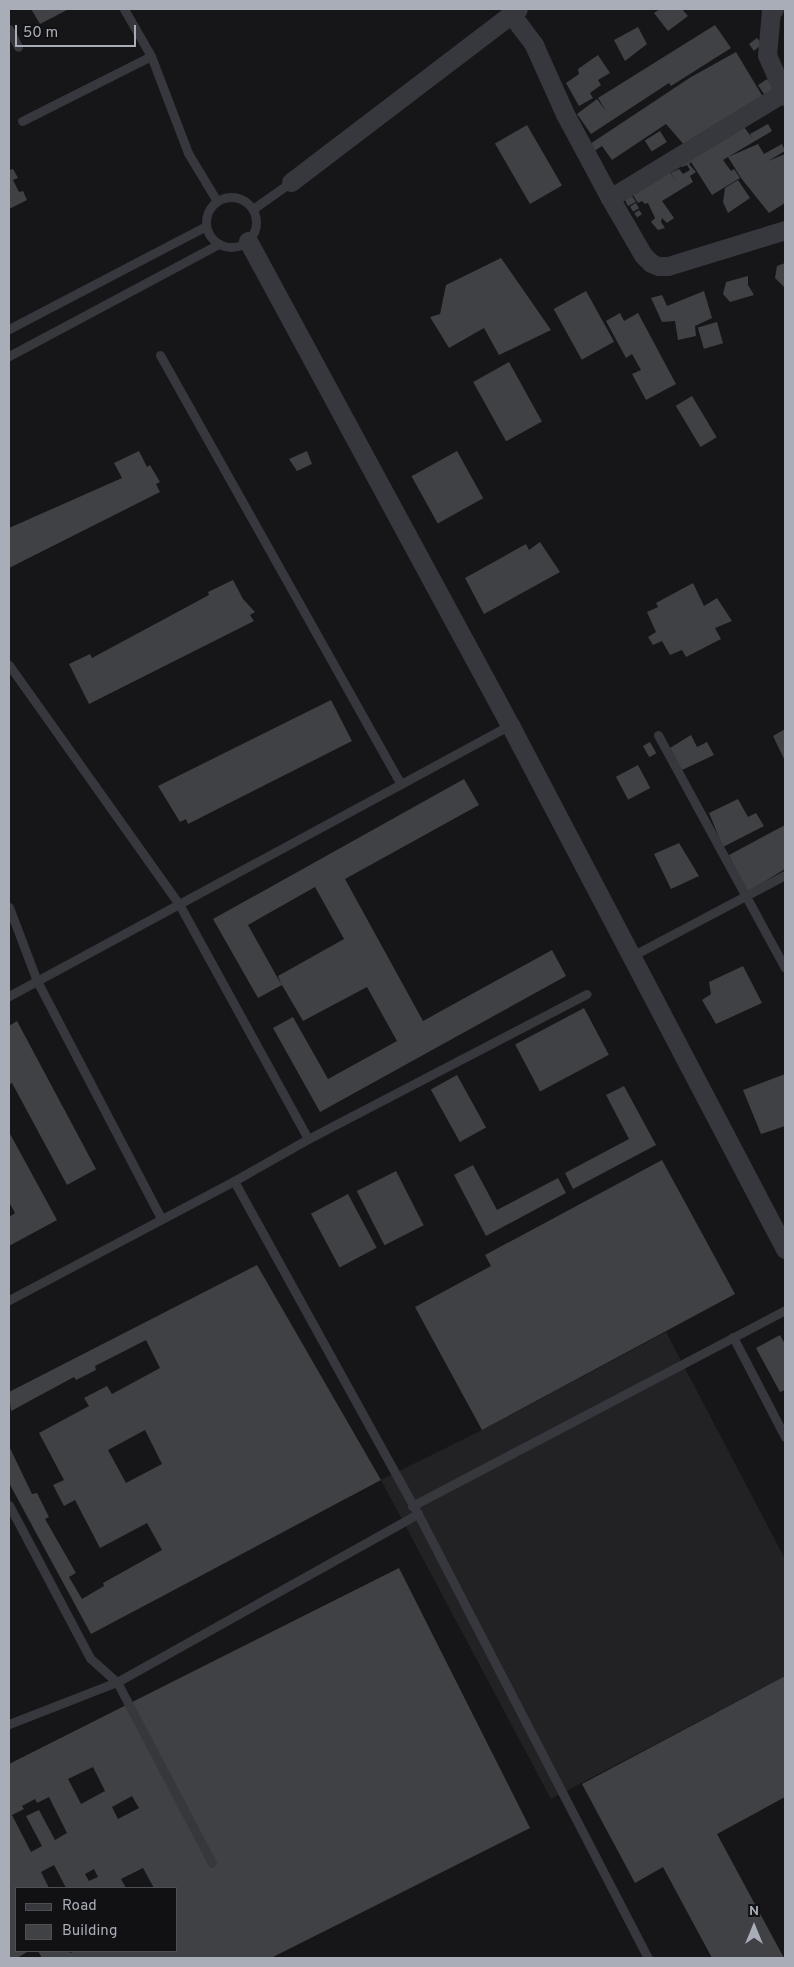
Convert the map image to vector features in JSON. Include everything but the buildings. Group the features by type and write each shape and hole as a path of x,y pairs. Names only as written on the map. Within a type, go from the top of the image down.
{"street":[{"path":"610,198 785,94 767,56 771,11 774,9"},
{"path":"291,182 514,12 534,45 565,114 610,198 643,255 650,263 658,266 678,263 785,230"},
{"path":"248,241 510,725 785,1249"}],"lane":[{"path":"124,9 151,56 188,153 217,201"},
{"path":"9,29 18,47"},
{"path":"22,121 151,56"},
{"path":"253,209 291,182"},
{"path":"233,196 248,203 253,209 256,226 248,241 232,247 219,244 209,235 206,226 206,216 217,201 233,196"},
{"path":"9,329 206,226"},
{"path":"9,356 219,244"},
{"path":"160,355 401,784"},
{"path":"9,666 179,904 308,1139"},
{"path":"9,996 510,725"},
{"path":"658,735 785,968"},
{"path":"632,956 785,875"},
{"path":"9,907 36,981 161,1218"},
{"path":"9,1300 234,1181 308,1139 586,994"},
{"path":"234,1181 418,1514 648,1958"},
{"path":"412,1506 785,1310"},
{"path":"733,1338 785,1437"},
{"path":"9,1505 90,1658 117,1682 212,1863"},
{"path":"9,1724 117,1682 418,1514"}],"shaded area":[{"path":"666,1332 785,1559 785,1676 551,1799 381,1480 482,1430"}]}
